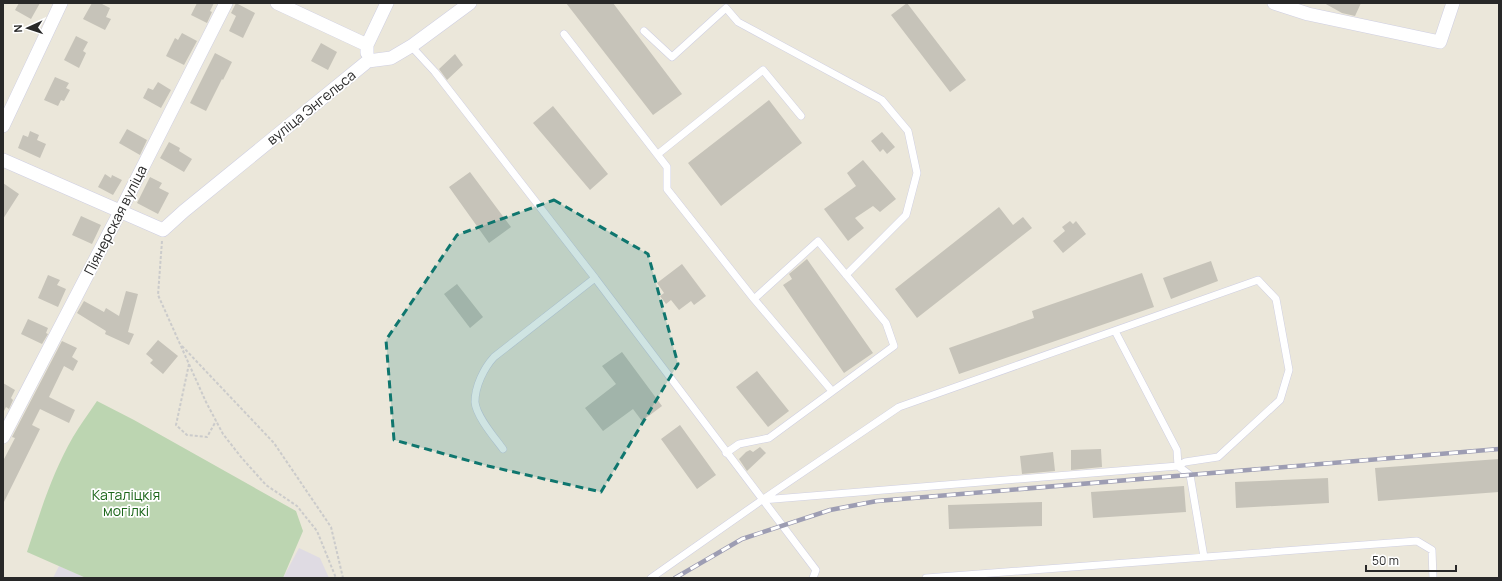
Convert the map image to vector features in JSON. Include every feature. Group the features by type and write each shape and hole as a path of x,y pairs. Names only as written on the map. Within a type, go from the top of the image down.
{"street":[{"path":"3,126 61,3"},
{"name":"Піянерская вуліца","path":"3,436 120,212 226,3"},
{"path":"277,3 367,44"},
{"path":"368,61 367,44 387,3"},
{"name":"вуліца Энгельса","path":"163,230 184,211 368,61 391,58 411,46 470,3"},
{"path":"1274,3 1311,8 1440,42 1453,3"},
{"path":"3,160 163,230"}],"lane":[{"path":"644,30 672,58 726,8 738,22 882,100 908,132 917,173 906,215 846,275"},
{"path":"564,34 667,166 667,189 754,299 832,391"},
{"path":"411,46 435,72 595,278 816,570 813,578"},
{"path":"658,154 763,70 801,116"},
{"path":"726,453 739,444 769,438 894,346 886,323 818,241 754,299"},
{"path":"503,449 481,419 475,402 484,368 494,357 595,278"},
{"path":"651,578 762,500 899,407 1258,280 1276,299 1289,370 1280,400 1218,457 1186,462 1178,466 762,500"},
{"path":"1115,331 1177,450 1178,466 1190,475 1204,557"},
{"path":"926,578 1417,541 1432,550 1433,578"}],"path":[{"path":"163,230 158,295 206,402 223,434 241,457 266,485 297,506 317,531 336,578"},
{"path":"179,343 274,443 331,528 343,578"},
{"path":"189,364 176,425 187,435 207,437 216,421"}],"highlighted area":[{"path":"554,200 648,254 678,364 601,492 488,466 394,440 386,340 457,235"}],"shaded area":[{"path":"299,548 320,558 329,578 283,578"},
{"path":"59,566 86,578 53,578"}],"green space":[{"name":"Каталіцкія могілкі","path":"97,401 134,420 296,511 303,531 283,578 86,578 27,552 47,493 59,465 73,437"}],"building":[{"path":"19,3 40,3 31,19 15,10"},
{"path":"92,3 100,3 110,8 106,17 111,19 105,30 83,19"},
{"path":"197,3 214,3 207,23 191,15"},
{"path":"236,3 255,13 243,38 229,31 236,16 231,13"},
{"path":"566,3 613,3 682,94 653,115"},
{"path":"907,3 966,80 950,92 891,15"},
{"path":"1324,3 1361,3 1355,16 1342,13"},
{"path":"182,33 197,41 184,65 166,56 175,38 178,40"},
{"path":"76,36 88,42 83,51 86,53 79,68 64,60"},
{"path":"321,43 337,52 328,70 311,61"},
{"path":"215,53 232,62 206,111 190,103"},
{"path":"455,54 463,65 447,80 439,69"},
{"path":"55,77 69,83 66,88 70,90 64,101 61,100 58,106 44,100"},
{"path":"158,82 171,90 161,108 143,98 148,88 153,90"},
{"path":"769,100 802,143 721,206 688,163"},
{"path":"553,106 608,174 590,190 533,123"},
{"path":"127,129 147,140 140,155 119,143"},
{"path":"30,131 39,135 37,140 46,144 40,158 18,148 23,135 28,137"},
{"path":"882,132 895,147 887,154 883,149 880,152 871,141"},
{"path":"169,142 180,148 179,151 192,159 184,172 160,158"},
{"path":"863,160 896,199 880,212 873,206 855,218 864,228 848,241 824,209 856,186 847,173"},
{"path":"470,172 511,227 489,243 449,187"},
{"path":"105,174 111,178 112,175 122,180 113,195 98,187"},
{"path":"150,177 162,183 159,188 169,193 158,214 137,203"},
{"path":"3,183 19,194 3,219"},
{"path":"999,207 1013,225 1023,217 1032,228 917,318 895,289"},
{"path":"81,216 101,225 92,244 72,235"},
{"path":"1070,221 1073,224 1076,221 1086,234 1063,253 1053,241 1065,231 1062,227"},
{"path":"807,259 873,353 844,373 783,285 792,279 789,274"},
{"path":"1211,261 1218,281 1171,299 1163,278"},
{"path":"682,264 706,296 694,305 691,301 679,310 671,300 666,304 660,296 664,293 657,283"},
{"path":"1142,273 1154,307 959,374 949,348 1034,318 1032,311"},
{"path":"48,275 60,280 57,285 66,289 58,307 38,298"},
{"path":"457,284 483,317 470,328 444,294"},
{"path":"126,291 138,294 128,332 134,334 129,345 105,334 106,331 77,313 84,301 104,312 106,308 119,316"},
{"path":"28,319 48,328 46,333 48,334 42,344 21,334"},
{"path":"158,340 178,356 163,374 150,363 153,360 146,354"},
{"path":"62,341 77,348 72,357 78,361 73,371 64,366 49,397 75,410 69,423 40,409 32,425 40,429 3,504 3,461 15,438 12,437"},
{"path":"622,352 662,406 642,421 633,409 603,431 585,408 616,384 602,366"},
{"path":"757,371 789,411 768,427 736,387"},
{"path":"3,383 15,390 11,398 13,400 9,409 6,407 3,413"},
{"path":"680,425 716,475 697,489 661,439"},
{"path":"760,447 766,453 747,471 739,459 746,452 750,450 753,452"},
{"path":"1101,449 1102,467 1071,470 1071,450"},
{"path":"1053,452 1055,471 1022,474 1020,456"},
{"path":"1499,459 1499,492 1378,501 1375,468"},
{"path":"1328,478 1329,503 1236,508 1235,482"},
{"path":"1184,486 1186,512 1093,518 1091,492"},
{"path":"1042,502 1042,526 949,529 948,505"}],"railway":[{"path":"675,578 742,539 830,510 877,501 1499,449"}]}
